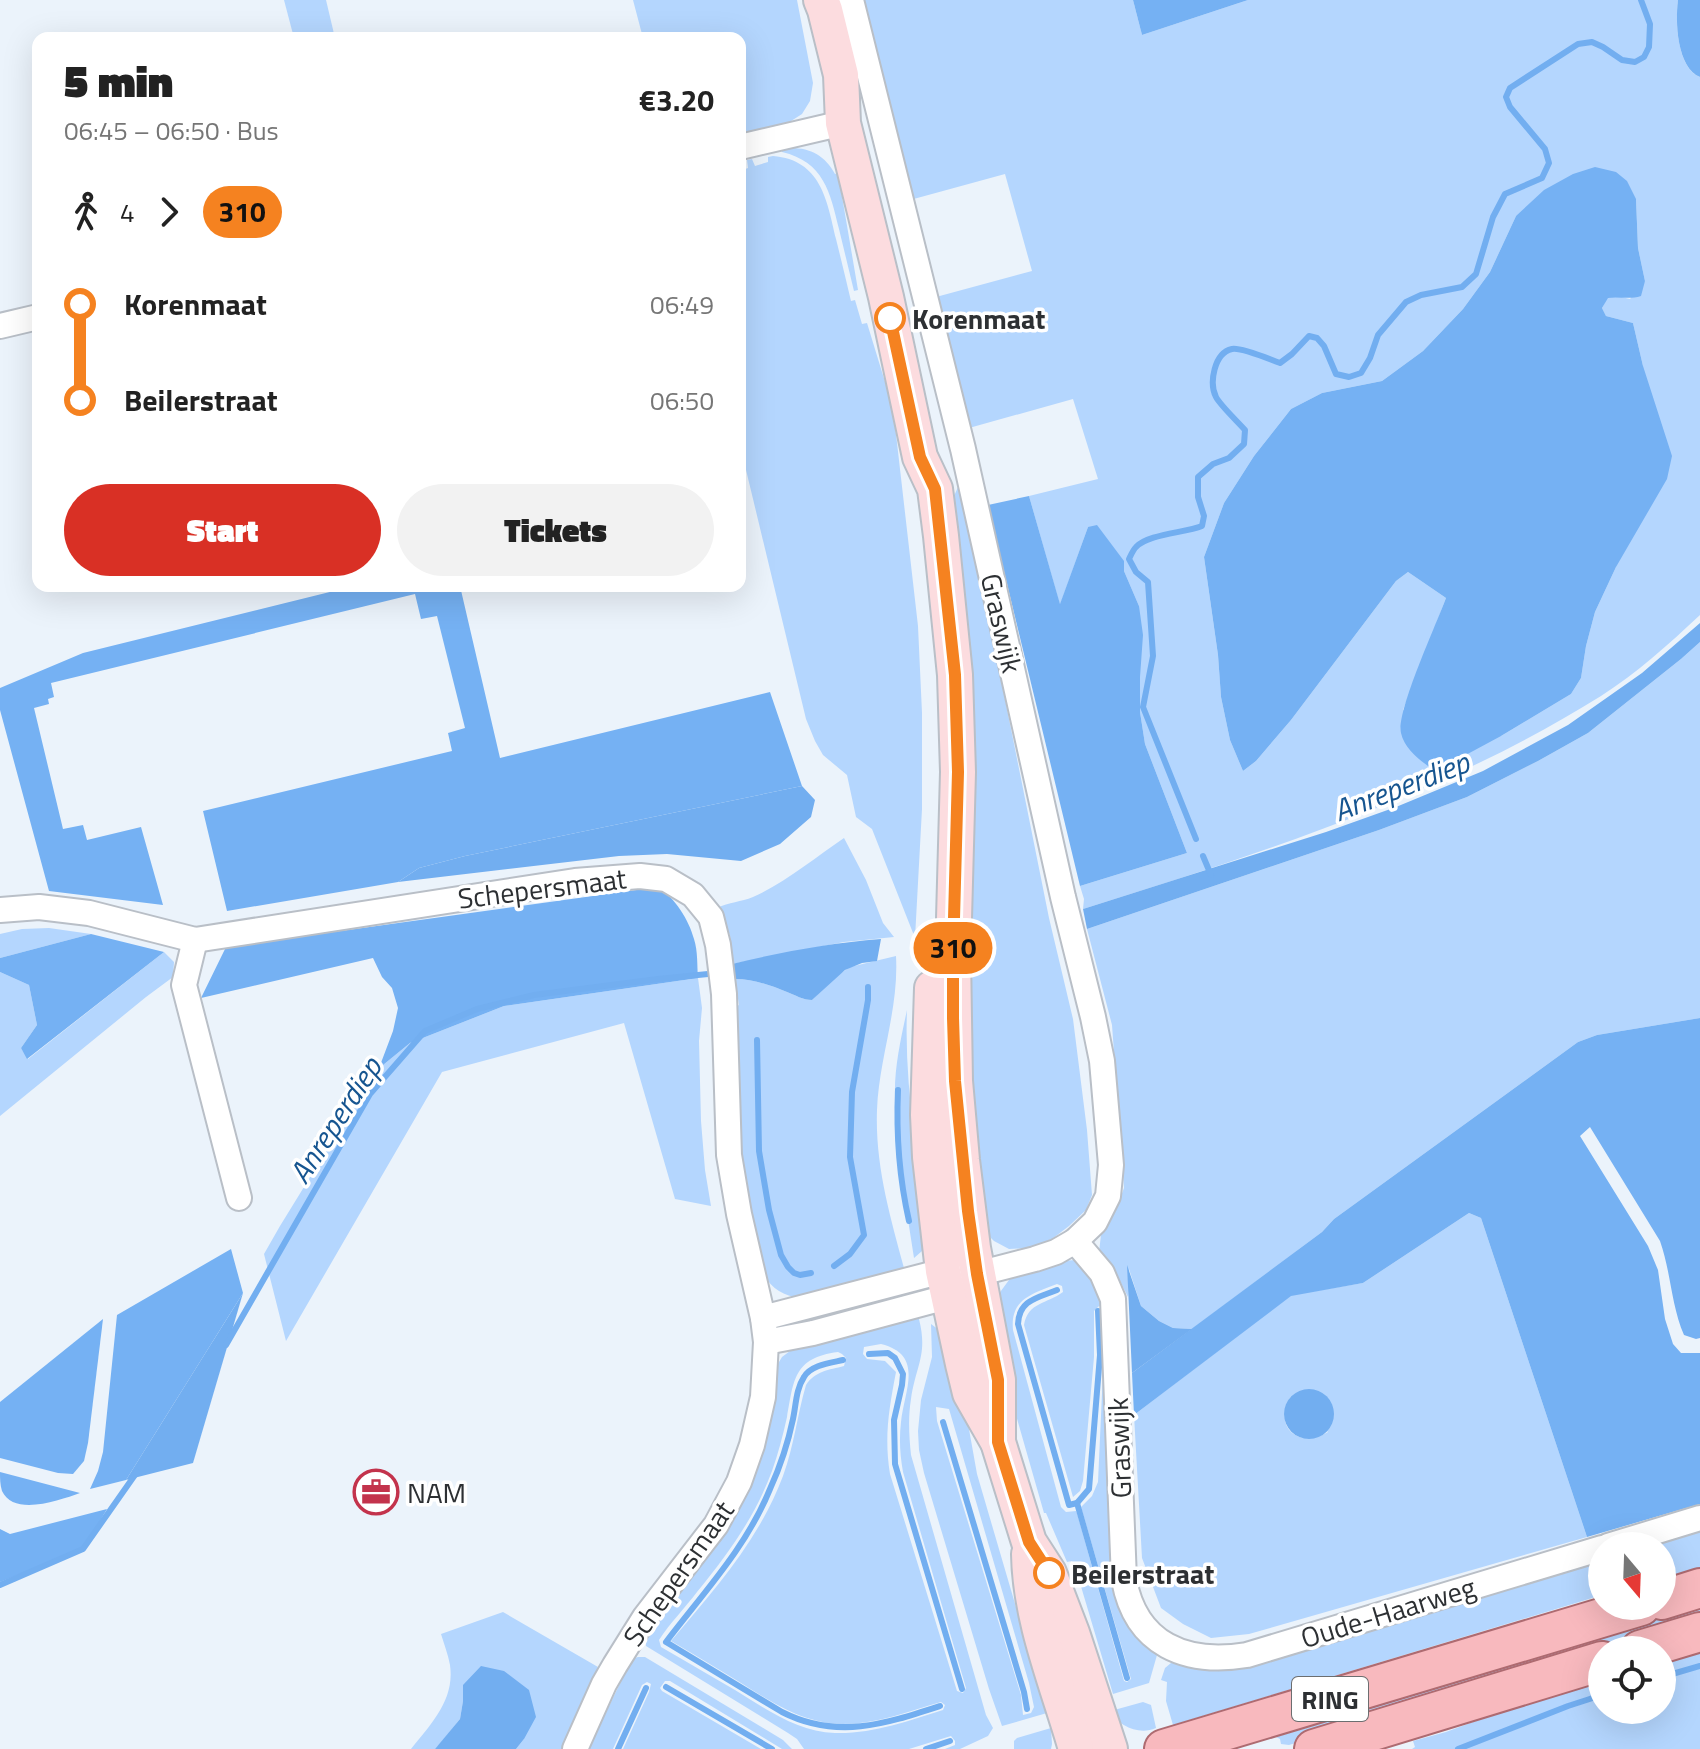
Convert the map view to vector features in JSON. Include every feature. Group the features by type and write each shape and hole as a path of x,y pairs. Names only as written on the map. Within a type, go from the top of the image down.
{"main road":[{"name":"Graswijk","path":"806,0 822,81 843,123"},
{"name":"Graswijk","path":"821,0 841,75 843,123 886,297 920,457 935,489 955,675 958,772 953,955 955,1081 963,1173 977,1274 998,1380 998,1442"},
{"name":"Graswijk","path":"920,457 916,494 934,628 942,742 940,877 932,984 928,1115 945,1284 970,1393 998,1442 1029,1542 1049,1573 1110,1749"},
{"name":"Graswijk","path":"1029,1542 1030,1579 1040,1628 1076,1749"},
{"path":"1676,1596 1700,1588"},
{"name":"RING","path":"1164,1749 1594,1620"},
{"path":"1676,1639 1700,1632"},
{"name":"RING","path":"1314,1749 1588,1665"}],"street":[{"name":"Graswijk","path":"851,0 963,449 1102,1061 1111,1165 1108,1196 1095,1222 1075,1241 1035,1259 945,1284"},
{"path":"746,146 843,123"},
{"path":"0,326 32,318"},
{"name":"Schepersmaat","path":"0,910 39,907 89,913 195,940 575,881 640,876 666,879 693,895 711,917 724,994 729,1155 766,1342 763,1397 752,1445 739,1482 716,1525 645,1617 615,1665 575,1749"},
{"path":"195,940 184,985 239,1198"},
{"name":"Graswijk","path":"1075,1241 1102,1273 1113,1299 1127,1597 1142,1625 1172,1648"},
{"path":"763,1318 945,1284"},
{"path":"766,1342 813,1333 945,1284"},
{"path":"1654,1532 1700,1518"},
{"name":"Oude-Haarweg","path":"1172,1648 1202,1658 1225,1659 1247,1655 1588,1552"}],"shaded area":[{"path":"284,0 326,0 334,32 292,32"},
{"path":"633,0 797,0 813,83 810,101 802,114 788,123 746,134 746,32 641,32"},
{"path":"859,0 1133,0 1142,35 1248,0 1678,0 1677,20 1682,54 1692,72 1700,77 1700,615 1652,658 1601,696 1478,764 1349,819 1083,909 1080,886 1187,853 1145,744 1140,712 1139,606 1124,571 1123,561 1088,527 1060,605 1029,496 1098,479 1073,399 969,428 936,297 1032,271 1005,174 910,200","holes":["1636,199 1638,248 1645,281 1630,299 1617,296 1607,298 1602,308 1606,316 1633,323 1643,366 1616,567 1595,612 1581,678 1571,694 1501,736 1403,710 1446,598 1408,572 1396,581 1291,720 1256,761 1243,771 1230,740 1221,697 1204,557 1224,503 1254,456 1291,409 1322,393 1382,381 1423,351 1463,309 1490,272 1516,216"]},
{"path":"1133,0 1248,0 1142,35"},
{"path":"1678,0 1700,0 1700,77 1692,72 1682,54 1677,20"},
{"path":"781,149 816,154 835,174 838,173 858,290 854,291 832,203 823,180 807,163 782,152"},
{"path":"768,157 789,159 802,165 819,184 829,210 851,301 855,300 862,324 867,323 893,408 918,626 922,713 922,809 915,938 872,829 856,817 847,775 823,755 806,719 746,470 746,169 747,160 752,159 755,166 768,162"},
{"path":"1595,167 1616,172 1627,181 1636,199 1638,248 1645,281 1641,296 1608,298 1602,308 1606,316 1633,323 1643,366 1672,456 1667,479 1616,567 1595,612 1581,678 1571,694 1501,736 1449,764 1428,766 1405,743 1401,722 1446,598 1408,572 1396,581 1291,720 1256,761 1243,771 1230,740 1221,697 1204,557 1224,503 1254,456 1291,409 1322,393 1382,381 1423,351 1463,309 1490,272 1516,216 1544,190 1573,174"},
{"path":"961,480 1049,918 1073,1019 1087,1130 1092,1195 1086,1210 1052,1239 1028,1248 1009,1249 994,1241 982,1229 973,1212 945,517"},
{"path":"1029,496 1060,604 1088,527 1097,525 1124,561 1124,571 1139,606 1143,635 1140,712 1145,744 1187,853 1080,886 988,505"},
{"path":"330,592 461,592 500,758 770,692 802,786 465,856 419,868 398,882 227,911 203,811 452,751 448,733 465,728 437,616 421,619 415,594 51,683 54,697 48,699 49,704 34,708 63,829 83,825 87,840 141,827 163,905 49,891 0,710 0,688 83,653"},
{"path":"1700,623 1700,642 1588,733 1467,797 1087,929 1083,909 1326,832 1483,771 1568,725 1642,673"},
{"path":"1700,642 1700,1018 1597,1035 1578,1042 1334,1219 1322,1232 1192,1329 1173,1328 1141,1306 1129,1269 1128,1297 1112,1265 1099,1252 1101,1235 1115,1212 1124,1188 1112,1025 1087,929 1467,797 1588,733"},
{"path":"802,786 815,800 811,817 780,844 741,861 667,854 619,856 398,882 419,868 465,856"},
{"path":"844,838 866,880 883,923 894,937 844,942 732,964 730,935 717,908 764,892"},
{"path":"658,887 676,903 689,924 696,948 698,978 504,1006 410,1043 383,1065 376,1076 398,1008 392,988 382,977 373,958 201,998 226,947"},
{"path":"49,928 91,934 0,958 0,934"},
{"path":"91,934 164,952 27,1059 21,1048 37,1025 29,985 0,972 0,958"},
{"path":"881,939 877,961 845,970 812,1000 761,983 735,979 732,964 806,948"},
{"path":"164,952 174,962 173,977 0,1116 0,972 29,985 37,1025 21,1048 28,1059"},
{"path":"896,956 895,995 879,1091 877,1130 884,1190 904,1268 800,1298 789,1296 775,1288 764,1275 744,1182 740,1154 739,1005 735,979 761,983 812,1000 850,967"},
{"path":"698,978 702,1008 699,1041 701,1121 711,1206 675,1199 624,1023 442,1072 286,1341 264,1254 355,1104 383,1065 410,1043 504,1006"},
{"path":"907,1010 910,1095 929,1236 922,1251 914,1258 899,1158 895,1097 900,1042"},
{"path":"1700,1018 1700,1338 1684,1335 1660,1241 1590,1127 1580,1136 1648,1246 1658,1270 1665,1319 1673,1344 1681,1353 1700,1353 1700,1504 1604,1532 1588,1532 1587,1537 1481,1218 1469,1213 1363,1283 1291,1296 1134,1415 1132,1373 1322,1232 1334,1219 1578,1042 1597,1035"},
{"path":"1469,1213 1481,1218 1587,1537 1249,1634 1211,1638 1183,1624 1161,1608 1142,1558 1134,1415 1291,1295 1363,1283","holes":["1291,1396 1328,1432 1307,1438 1291,1432 1285,1417"]},
{"path":"231,1249 243,1293 126,1480 90,1489 103,1452 117,1315"},
{"path":"1063,1261 1081,1262 1104,1291 1115,1567 1157,1655 1149,1683 1113,1694 1077,1573 1080,1572 1077,1563 1067,1562 1044,1513 1005,1377 998,1295 1015,1276","holes":["1057,1284 1062,1286 1063,1292 1034,1308 1024,1325 1073,1497 1080,1491 1083,1481 1094,1357 1094,1311 1102,1307 1104,1349 1098,1482 1092,1496 1081,1507 1131,1679 1127,1682 1124,1681 1077,1513 1066,1512 1061,1507 1013,1330 1015,1311 1024,1299"]},
{"path":"1127,1265 1141,1306 1173,1328 1192,1329 1132,1373"},
{"path":"243,1293 193,1463 126,1480"},
{"path":"103,1319 84,1461 73,1474 0,1458 0,1402"},
{"path":"919,1319 922,1351 910,1406 911,1455 986,1715 993,1728 988,1736 960,1749 945,1749 955,1745 951,1736 909,1749 804,1749 788,1733 646,1646 645,1638 712,1548 776,1367 782,1357 794,1348","holes":["881,1344 895,1349 907,1365 908,1387 900,1435 903,1472 966,1688 963,1693 957,1691 890,1474 888,1423 896,1372 885,1361 867,1359 863,1354 864,1347","838,1352 846,1358 844,1366 818,1374 806,1385 787,1465 762,1521 734,1563 671,1641 777,1705 816,1720 844,1724 869,1722 941,1702 945,1705 943,1710 890,1726 835,1733 808,1729 783,1718 661,1647 659,1640 730,1549 757,1504 776,1458 798,1373 812,1359"]},
{"path":"931,1324 939,1330 959,1373 977,1474 1047,1713 1002,1726 919,1450 921,1400 932,1357","holes":["936,1407 949,1409 1029,1683 1034,1707 1031,1713 1023,1715 1021,1695 937,1421"]},
{"path":"1309,1389 1327,1396 1334,1414 1327,1432 1309,1439 1291,1432 1284,1414 1291,1396"},
{"path":"0,1472 80,1493 38,1504 16,1503 2,1491"},
{"path":"107,1509 83,1549 0,1582 0,1529 10,1534"},
{"path":"1700,1525 1700,1569 1676,1575 1676,1532"},
{"path":"1588,1559 1588,1599 1173,1725 1166,1701 1167,1682 1161,1680 1165,1668 1171,1663"},
{"path":"1700,1599 1700,1620 1647,1636 1588,1636 1588,1654 1289,1745 1281,1744 1276,1737 1439,1688 1579,1635 1629,1620 1676,1620 1676,1606"},
{"path":"503,1612 598,1667 562,1749 516,1749 524,1739 463,1685 460,1719 439,1745 435,1749 411,1749 440,1711 449,1689 450,1665 441,1634"},
{"path":"1700,1644 1700,1749 1412,1749 1415,1747 1413,1741 1446,1732 1588,1679 1588,1724 1676,1724 1676,1652"},
{"path":"645,1657 783,1740 792,1749 782,1749 670,1681 665,1681 660,1688 662,1691 761,1749 623,1749 649,1692 651,1684 647,1682 642,1685 613,1749 588,1749 632,1659"},
{"path":"481,1666 504,1671 529,1690 536,1717 524,1739 516,1749 435,1749 460,1719 463,1685"},
{"path":"1143,1702 1151,1705 1156,1728 1143,1731 1130,1728 1107,1712"},
{"path":"1051,1728 1051,1749 1014,1749 1017,1738"}],"waterway":[{"path":"1196,839 1143,707 1153,656 1148,582 1136,572 1129,559 1136,547 1149,539 1202,526 1204,516 1198,497 1198,477 1213,464 1229,458 1244,444 1245,430 1221,404 1214,391 1213,377 1217,362 1226,352 1236,349 1280,363 1309,336 1317,338 1324,346 1336,374 1349,377 1361,373 1378,335 1406,302 1421,295 1462,287 1476,274 1493,217 1505,194 1542,178 1549,163 1545,149 1510,107 1506,97 1510,88 1578,44 1592,42 1622,60 1635,62 1644,57 1649,47 1650,24 1641,0"},
{"path":"1203,856 1211,875"},
{"name":"Anreperdiep","path":"226,1345 370,1094 425,1031 477,1009 534,995 718,973"},
{"path":"834,1266 850,1254 864,1235 850,1157 852,1092 868,987"},
{"path":"757,1040 759,1151 769,1210 781,1255 788,1267 800,1275 811,1273"},
{"path":"898,1090 899,1156 909,1221"},
{"path":"1057,1290 1026,1305 1018,1324 1069,1505 1077,1503 1089,1489 1100,1355 1098,1311"},
{"path":"869,1354 888,1353 895,1358 903,1374 894,1420 895,1464 962,1689"},
{"path":"843,1360 816,1367 804,1377 783,1455 760,1510 723,1569 666,1642 802,1721 842,1727 861,1726 940,1706"},
{"path":"943,1422 1027,1709"},
{"name":"Anreperdiep","path":"0,1585 83,1549 137,1472"},
{"path":"1077,1503 1127,1678"},
{"path":"1676,1673 1700,1666"},
{"path":"666,1687 772,1749"},
{"path":"618,1749 646,1688"},
{"path":"1458,1749 1588,1700"},
{"path":"926,1749 950,1741"}],"bus line":[{"name":"310","path":"890,318 920,457 935,489 955,675 958,772 953,1018 955,1081 968,1211 998,1380 998,1442 1029,1542 1049,1573"}],"place":[{"name":"Korenmaat","path":"890,318"},
{"name":"NAM","path":"376,1492"},
{"name":"Beilerstraat","path":"1049,1573"}]}
